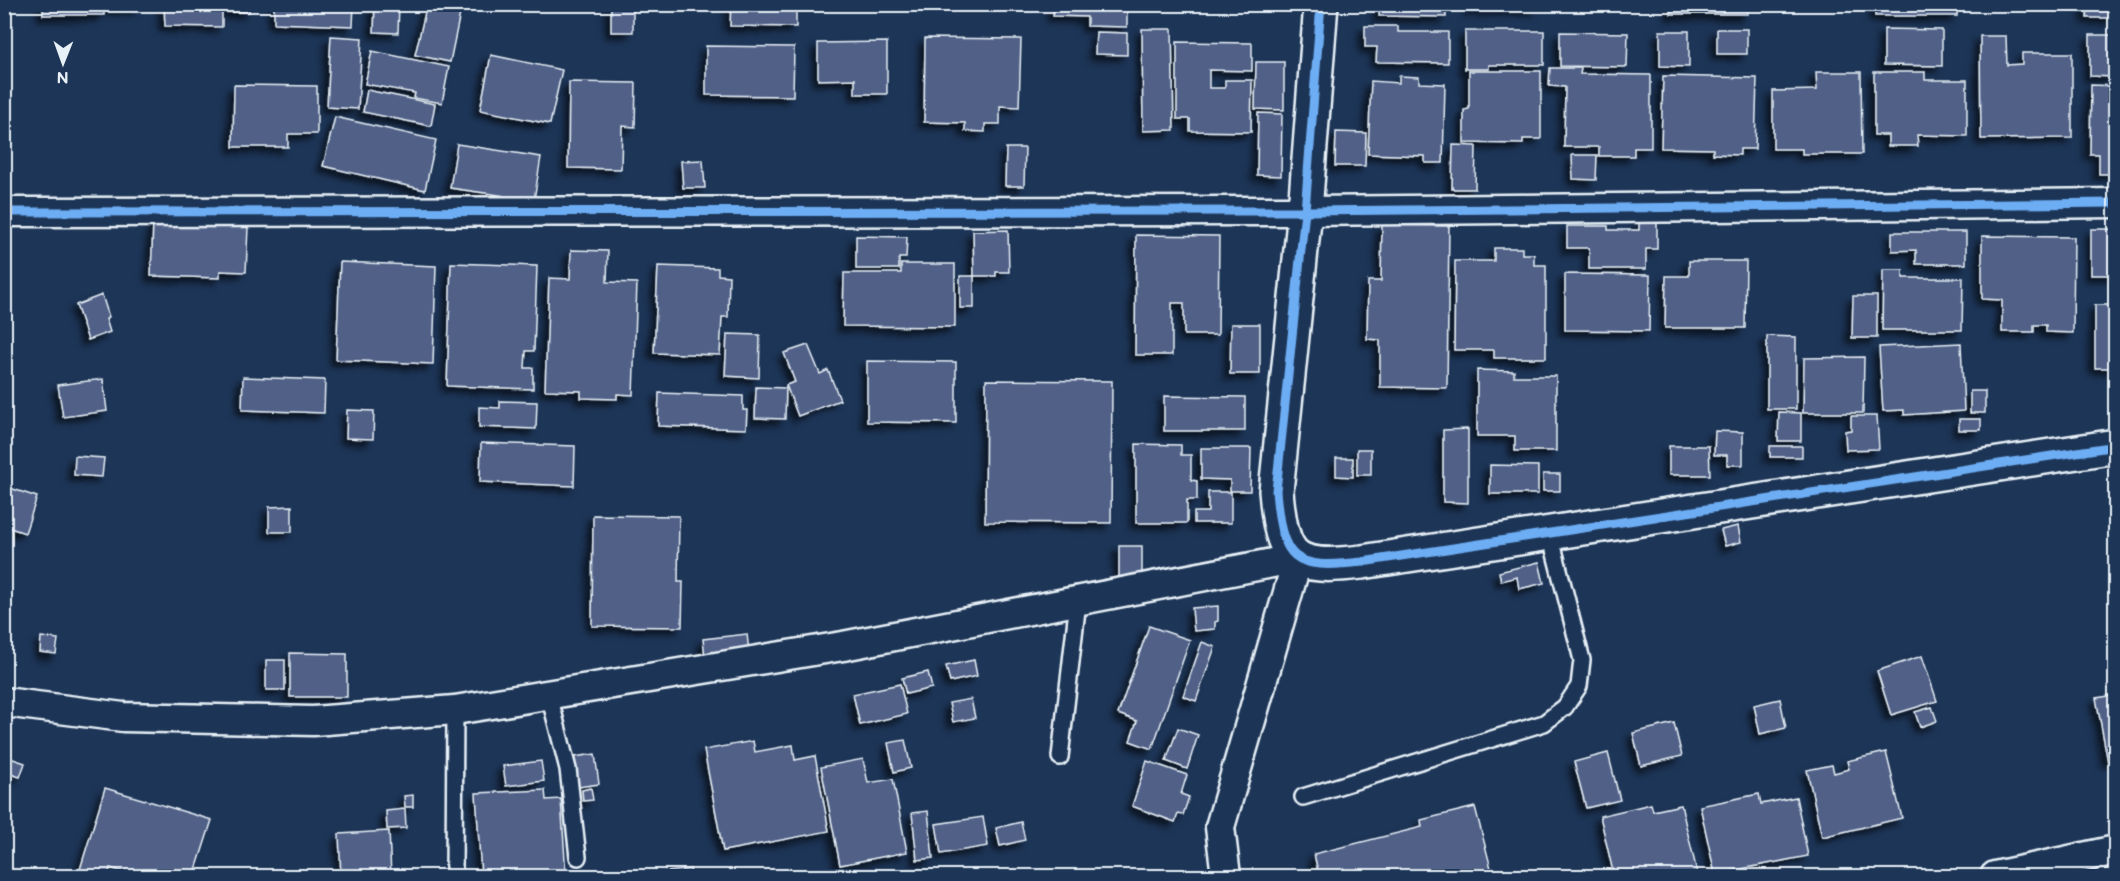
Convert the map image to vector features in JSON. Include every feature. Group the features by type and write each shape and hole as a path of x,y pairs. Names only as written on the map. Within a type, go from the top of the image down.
{"street":[{"path":"1320,4 1305,211 1276,491 1279,525 1287,547 1298,558 1312,565 1331,566 2115,446"},
{"path":"4,212 1305,211 2115,203"},
{"path":"4,702 135,717 313,720 455,710 843,646 1298,558"},
{"path":"1226,876 1220,827 1298,558"},
{"path":"1995,876 2084,866 2115,850"}],"lane":[{"path":"1303,798 1544,723 1565,707 1578,686 1582,660 1550,534"},
{"path":"1060,757 1078,601"},
{"path":"549,695 568,769 578,857"},
{"path":"454,876 455,710"}],"building":[{"path":"43,4 138,4 138,9 104,9 104,15 43,15"},
{"path":"227,4 249,4 249,12 227,12"},
{"path":"274,4 354,4 353,26 274,23"},
{"path":"375,4 399,4 398,33 374,32"},
{"path":"427,4 462,4 450,62 415,55"},
{"path":"611,4 633,4 633,32 611,32"},
{"path":"731,4 796,4 796,27 730,26"},
{"path":"1054,4 1127,4 1127,27 1087,26 1087,17 1053,16"},
{"path":"1380,4 1446,4 1446,17 1379,16"},
{"path":"1470,4 1538,4 1538,9 1470,10"},
{"path":"1671,4 1748,4 1748,14 1671,14"},
{"path":"1875,4 1957,4 1957,16 1875,16"},
{"path":"2087,4 2116,4 2116,18 2087,18"},
{"path":"164,5 222,5 222,27 165,26"},
{"path":"1365,26 1398,26 1398,32 1448,32 1448,63 1376,62 1377,47 1365,47"},
{"path":"1142,29 1172,29 1174,130 1143,131"},
{"path":"1717,29 1747,29 1747,54 1717,54"},
{"path":"1884,29 1942,30 1942,66 1884,65"},
{"path":"1465,31 1544,31 1544,65 1489,65 1489,69 1465,69"},
{"path":"1660,31 1689,31 1689,67 1660,66"},
{"path":"1096,32 1127,33 1127,55 1095,54"},
{"path":"1560,32 1628,33 1627,67 1560,66"},
{"path":"2090,35 2116,35 2116,77 2090,76"},
{"path":"331,36 362,38 358,109 327,107"},
{"path":"1980,36 2006,36 2007,65 2022,64 2022,53 2072,53 2072,138 1981,139"},
{"path":"925,38 1021,39 1019,107 1000,106 1000,124 985,124 985,132 965,131 965,123 924,122"},
{"path":"887,42 887,94 855,94 855,79 818,80 818,43"},
{"path":"1177,42 1252,43 1252,71 1209,70 1209,88 1225,88 1225,80 1252,80 1251,132 1190,131 1190,119 1177,119"},
{"path":"706,46 794,47 793,96 706,95"},
{"path":"372,51 449,67 442,103 414,98 415,93 365,84"},
{"path":"491,55 562,70 550,124 480,110"},
{"path":"1256,62 1284,62 1284,110 1255,109"},
{"path":"1550,68 1581,68 1580,74 1651,75 1651,148 1634,148 1634,156 1599,156 1599,147 1564,147 1565,87 1549,86"},
{"path":"1469,71 1541,71 1541,139 1523,139 1523,144 1464,143 1464,110 1469,109"},
{"path":"1816,72 1861,72 1862,154 1802,154 1802,149 1773,149 1773,91 1817,90"},
{"path":"1874,72 1925,72 1925,80 1967,80 1967,136 1917,135 1918,146 1888,146 1888,135 1874,135"},
{"path":"1399,76 1419,77 1419,83 1445,84 1443,163 1425,163 1425,156 1368,154 1371,81 1399,83"},
{"path":"1663,76 1757,78 1755,149 1740,149 1740,155 1713,154 1713,149 1661,148"},
{"path":"569,82 636,83 635,127 622,126 621,169 568,168"},
{"path":"234,85 317,86 317,134 288,134 288,147 233,147"},
{"path":"2091,85 2116,86 2116,174 2099,174 2099,154 2090,154"},
{"path":"367,90 435,104 431,126 363,112"},
{"path":"1258,113 1282,114 1281,176 1257,175"},
{"path":"335,117 436,140 425,190 323,166"},
{"path":"1336,132 1366,133 1365,166 1335,166"},
{"path":"457,144 541,157 534,200 450,188"},
{"path":"1453,145 1476,146 1475,189 1452,189"},
{"path":"1006,148 1025,148 1024,186 1005,186"},
{"path":"1572,155 1597,155 1596,180 1573,179"},
{"path":"703,160 705,188 683,188 681,161"},
{"path":"1639,221 1657,221 1657,249 1646,249 1646,269 1589,269 1589,248 1567,248 1567,226 1608,226 1608,230 1639,230"},
{"path":"153,223 248,227 246,272 220,271 220,278 151,276"},
{"path":"1382,225 1449,226 1447,388 1380,387 1380,340 1367,339 1368,281 1381,281"},
{"path":"2091,229 2116,229 2116,275 2091,275"},
{"path":"1008,230 1009,272 996,272 996,276 974,276 973,231"},
{"path":"1892,232 1966,232 1966,264 1916,264 1916,250 1892,251"},
{"path":"1136,235 1219,236 1218,335 1184,335 1184,303 1172,303 1172,355 1135,355"},
{"path":"856,236 907,237 906,258 899,258 899,269 856,269"},
{"path":"1982,236 2074,237 2073,333 2046,332 2046,325 2034,325 2034,332 2002,332 2002,300 1982,299"},
{"path":"1494,248 1522,248 1522,254 1534,254 1534,265 1546,265 1546,358 1494,358 1494,350 1454,350 1455,261 1494,261"},
{"path":"571,250 608,251 607,282 637,283 633,395 617,394 617,399 581,398 581,391 545,390 549,278 570,279"},
{"path":"1689,261 1746,261 1745,328 1665,328 1666,276 1689,276"},
{"path":"340,262 436,266 433,364 336,360"},
{"path":"451,263 537,266 534,351 526,351 525,368 533,368 533,389 447,386"},
{"path":"901,264 955,264 955,327 843,326 844,273 901,273"},
{"path":"658,266 718,268 718,275 729,276 728,317 722,317 720,355 654,353"},
{"path":"1883,270 1903,270 1903,278 1963,278 1962,330 1882,330"},
{"path":"1565,274 1650,275 1649,331 1565,330"},
{"path":"960,276 974,276 974,308 960,308"},
{"path":"102,295 109,317 106,319 110,332 88,340 76,305"},
{"path":"1853,296 1877,296 1877,338 1852,338"},
{"path":"2095,305 2116,305 2116,368 2095,368"},
{"path":"1231,324 1260,324 1260,374 1230,374"},
{"path":"727,334 760,335 759,378 725,376"},
{"path":"1767,336 1796,337 1796,409 1767,409"},
{"path":"1961,343 1964,411 1904,415 1904,410 1883,411 1879,347"},
{"path":"808,345 820,374 828,370 840,400 798,416 786,385 795,382 784,353"},
{"path":"1864,357 1863,413 1803,413 1804,358"},
{"path":"867,361 956,362 956,423 867,422"},
{"path":"1477,370 1514,371 1514,376 1556,376 1556,451 1515,451 1515,436 1477,436"},
{"path":"243,377 325,380 324,413 242,410"},
{"path":"103,379 107,411 63,417 58,385"},
{"path":"986,380 1112,381 1111,523 985,522"},
{"path":"756,387 786,388 785,419 755,418"},
{"path":"1970,391 1985,391 1985,413 1970,413"},
{"path":"659,393 743,396 743,410 747,410 746,429 658,426"},
{"path":"1164,396 1245,397 1245,431 1164,431"},
{"path":"500,401 537,402 536,429 479,427 479,407 500,408"},
{"path":"347,410 374,411 373,439 346,438"},
{"path":"1779,412 1801,413 1801,441 1778,441"},
{"path":"1851,416 1877,416 1879,449 1846,450 1845,431 1851,430"},
{"path":"1959,419 1981,419 1981,430 1959,430"},
{"path":"1468,429 1468,503 1443,502 1443,430"},
{"path":"1715,431 1743,432 1743,465 1727,465 1727,455 1714,455"},
{"path":"481,443 575,446 574,486 480,482"},
{"path":"1136,444 1181,445 1181,455 1191,455 1191,480 1197,481 1197,500 1187,500 1187,523 1136,523"},
{"path":"1669,446 1709,446 1710,475 1669,475"},
{"path":"1770,446 1802,446 1802,457 1770,457"},
{"path":"1201,448 1251,448 1250,491 1230,491 1230,480 1201,479"},
{"path":"1357,449 1371,449 1371,475 1357,475"},
{"path":"75,456 104,458 102,477 74,475"},
{"path":"1336,458 1353,458 1353,477 1336,476"},
{"path":"1490,465 1538,466 1538,494 1490,494"},
{"path":"1543,474 1560,474 1560,491 1543,491"},
{"path":"4,486 37,497 25,533 4,526"},
{"path":"1208,492 1231,492 1231,523 1194,523 1194,512 1208,512"},
{"path":"292,506 292,532 269,532 269,507"},
{"path":"593,515 679,516 678,582 683,582 682,627 592,626"},
{"path":"1738,526 1741,542 1725,546 1721,530"},
{"path":"1119,546 1142,546 1142,578 1119,578"},
{"path":"1539,562 1544,583 1519,589 1517,577 1501,581 1499,572"},
{"path":"1218,606 1218,621 1215,622 1215,629 1194,631 1192,608"},
{"path":"1149,626 1190,640 1152,749 1130,741 1137,721 1118,714"},
{"path":"747,634 750,661 706,666 703,639"},
{"path":"41,637 58,639 56,654 40,652"},
{"path":"1202,642 1215,647 1196,701 1183,696"},
{"path":"290,653 347,654 347,697 290,697"},
{"path":"1922,656 1937,701 1891,715 1877,671"},
{"path":"266,660 285,660 285,690 266,690"},
{"path":"974,660 977,676 950,682 946,666"},
{"path":"928,672 932,688 906,694 902,678"},
{"path":"900,684 907,714 860,725 853,694"},
{"path":"2116,695 2116,760 2108,762 2096,698"},
{"path":"971,699 975,718 953,722 949,703"},
{"path":"1780,699 1786,728 1760,734 1754,705"},
{"path":"1932,707 1937,721 1920,727 1915,712"},
{"path":"1674,723 1682,756 1641,766 1633,733"},
{"path":"1178,728 1198,735 1187,769 1166,761"},
{"path":"905,740 911,768 894,772 888,743"},
{"path":"753,741 755,752 793,745 795,760 815,756 829,831 723,851 704,750"},
{"path":"1886,752 1902,818 1822,837 1807,770 1832,765 1834,773 1849,769 1847,761"},
{"path":"1608,753 1620,800 1586,808 1574,762"},
{"path":"595,754 599,784 578,787 574,757"},
{"path":"7,757 25,763 20,777 4,772"},
{"path":"863,759 868,783 893,779 907,852 840,865 821,767"},
{"path":"541,761 544,781 506,786 503,766"},
{"path":"1147,761 1187,775 1181,794 1189,797 1183,815 1178,814 1175,822 1132,806"},
{"path":"105,788 212,820 194,876 139,876 110,868 108,876 78,876"},
{"path":"591,788 593,800 583,801 582,790"},
{"path":"545,790 546,800 561,799 566,876 481,876 476,793"},
{"path":"1759,794 1761,804 1796,797 1808,856 1715,874 1700,806"},
{"path":"413,795 413,807 405,807 404,796"},
{"path":"1651,804 1653,811 1681,805 1698,876 1614,876 1600,816"},
{"path":"1475,807 1493,876 1319,876 1314,854 1422,827 1421,820"},
{"path":"405,809 406,828 387,829 386,811"},
{"path":"928,811 933,858 917,860 912,813"},
{"path":"983,817 988,846 941,854 936,824"},
{"path":"1021,822 1025,840 1000,846 996,828"},
{"path":"389,831 391,876 341,876 339,834"},
{"path":"690,869 692,876 652,876 651,874"}],"cycle path":[{"path":"1321,4 1305,211 1276,491 1282,533 1295,556 1306,562 1320,564 1362,562 2116,446"},
{"path":"4,212 1305,211 2116,203"}]}
